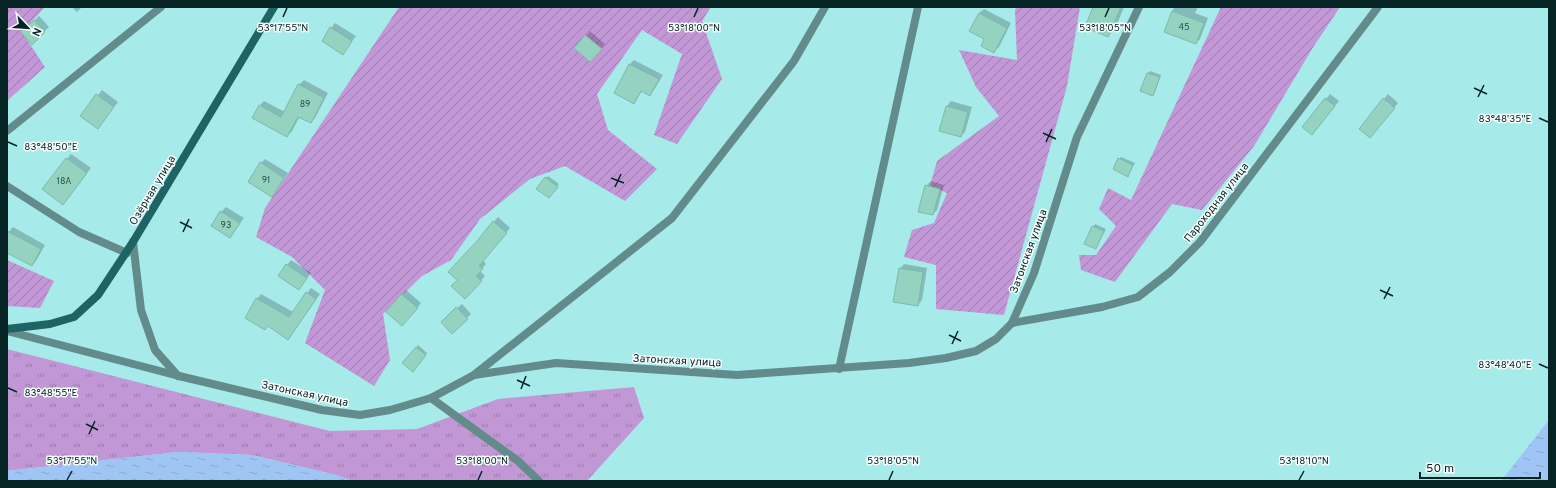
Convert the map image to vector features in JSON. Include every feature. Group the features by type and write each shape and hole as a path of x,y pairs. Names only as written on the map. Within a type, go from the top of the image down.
{"street":[{"path":"7,131 161,7"},
{"name":"Озёрная улица","path":"7,330 50,324 74,317 98,295 134,242 274,7"},
{"path":"474,375 672,218 794,61 825,7"},
{"path":"839,369 918,7"},
{"name":"Затонская улица","path":"7,330 179,376 322,410 360,415 390,410 431,398 474,375 556,363 737,374 839,369 931,360 976,351 996,338 1012,323 1034,273 1078,137 1139,7"},
{"name":"Пароходная улица","path":"1012,323 1102,307 1138,298 1170,272 1200,242 1378,7"},
{"path":"7,186 79,232 127,252"},
{"path":"134,242 141,310 155,350 179,376"},
{"path":"431,398 518,461 539,481"}],"green space":[{"path":"7,7 45,7 22,32 45,67 7,101"},
{"path":"399,7 711,7 702,21 722,79 677,144 654,135 682,54 642,30 597,94 608,130 657,169 625,201 565,166 530,179 480,219 451,260 422,276 383,314 390,360 374,386 305,343 325,290 292,257 256,237 265,208"},
{"path":"1017,7 1080,7 1067,86 1004,315 936,309 936,265 904,257 912,230 934,223 947,193 930,186 937,161 999,116 976,87 959,50 1017,60 1015,10"},
{"path":"1221,7 1340,7 1312,49 1254,146 1202,210 1172,204 1115,282 1081,270 1079,255 1096,255 1116,226 1099,209 1108,188 1131,200"},
{"path":"7,260 54,281 40,308 7,306"},
{"path":"7,349 330,431 417,429 498,399 634,387 644,418 587,481 353,481 336,475 252,455 178,452 7,471"}],"water":[{"path":"1549,420 1549,481 1501,481 1548,421"},
{"path":"178,452 252,455 336,475 353,481 7,481 7,471"}],"building":[{"path":"1093,7 1121,7 1108,37 1085,27"},
{"path":"1172,11 1204,23 1196,44 1164,32"},
{"path":"979,13 1007,28 994,53 981,46 984,39 969,31"},
{"path":"34,20 45,32 32,45 21,32"},
{"path":"330,27 352,41 343,55 322,41"},
{"path":"585,35 602,49 590,62 574,48"},
{"path":"629,64 659,79 650,96 641,91 634,104 614,93"},
{"path":"1147,73 1160,77 1153,96 1140,91"},
{"path":"298,84 324,98 311,123 298,117 287,137 252,118 259,105 281,117"},
{"path":"96,94 114,107 98,129 80,116"},
{"path":"1325,98 1335,106 1312,135 1302,127"},
{"path":"1383,98 1395,108 1370,138 1359,129"},
{"path":"946,106 968,112 961,137 939,131"},
{"path":"66,158 87,173 63,205 42,189"},
{"path":"1118,158 1133,165 1128,177 1113,169"},
{"path":"260,162 284,178 272,197 248,182"},
{"path":"545,177 558,187 549,198 536,189"},
{"path":"925,185 940,189 933,215 918,212"},
{"path":"220,211 240,223 230,238 211,226"},
{"path":"493,221 507,233 479,266 483,269 476,276 482,281 465,299 451,286 457,280 448,272 477,241"},
{"path":"1092,226 1104,231 1096,249 1084,244"},
{"path":"7,231 41,249 32,266 7,253"},
{"path":"286,264 307,278 299,290 278,276"},
{"path":"899,268 923,272 918,306 893,302"},
{"path":"306,292 316,299 288,340 268,326 265,330 245,318 256,298 289,317"},
{"path":"401,294 418,308 402,326 386,312"},
{"path":"456,307 468,319 452,334 441,322"},
{"path":"416,347 426,355 413,372 402,363"}]}
